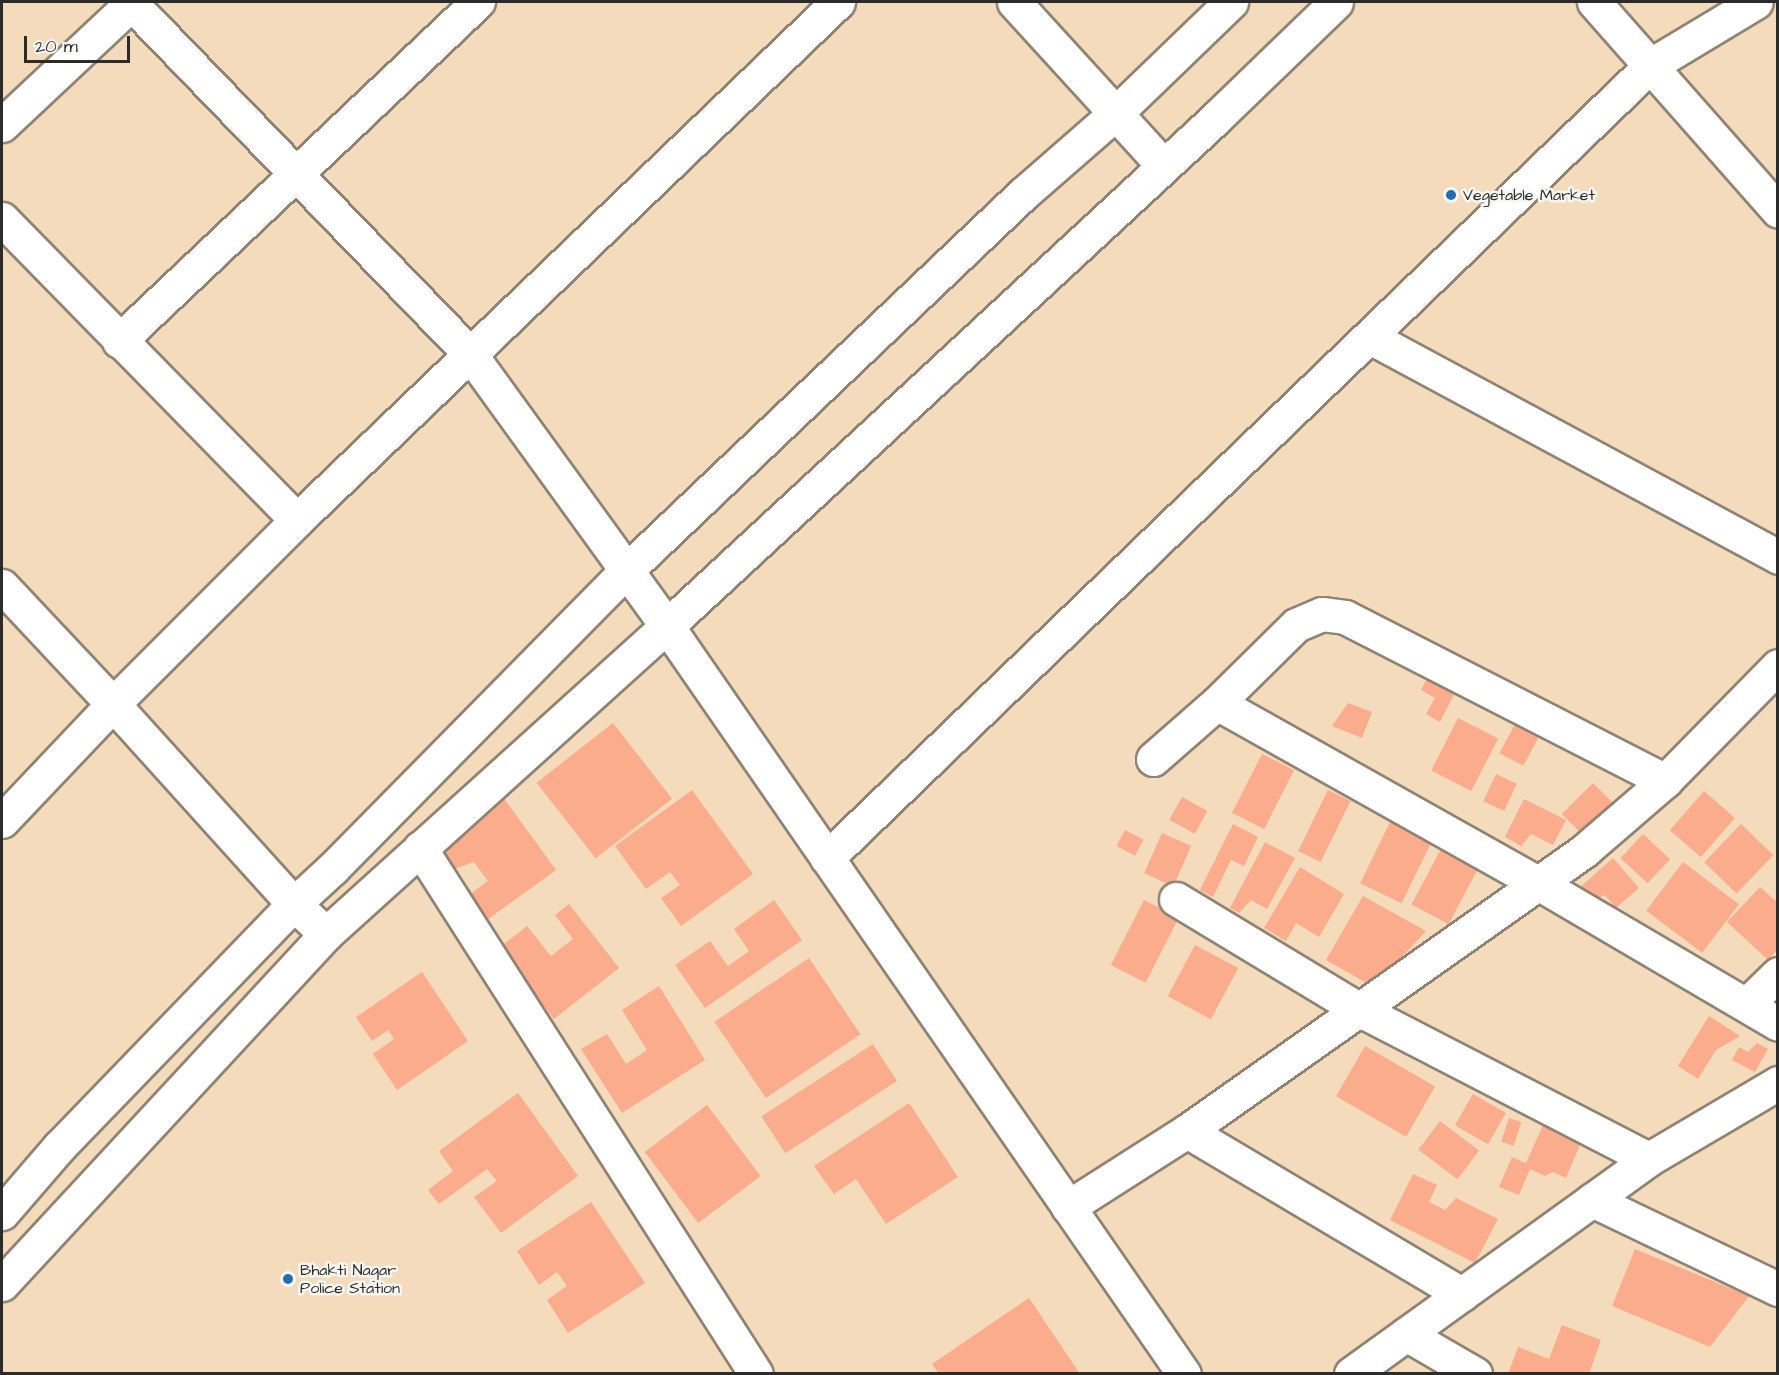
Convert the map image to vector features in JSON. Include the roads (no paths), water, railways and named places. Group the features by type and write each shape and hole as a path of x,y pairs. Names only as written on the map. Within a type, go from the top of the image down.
{"street":[{"path":"2,125 131,2 470,354 667,626 1184,1374"},
{"path":"119,341 478,2"},
{"path":"2,821 113,704 297,520 838,2"},
{"path":"1014,2 1164,166"},
{"path":"2,1213 59,1147 294,904 333,868 627,570 1023,194 1116,113 1231,2"},
{"path":"2,1284 326,934 667,626 1164,166 1336,2"},
{"path":"1594,2 1778,210"},
{"path":"827,858 1651,65 1756,2"},
{"path":"2,219 119,341 297,520"},
{"path":"1370,337 1778,557"},
{"path":"2,586 113,704 294,904 326,934"},
{"path":"1153,759 1217,703 1296,625 1322,614 1345,617 1665,781"},
{"path":"1068,1207 1187,1131 1586,850 1665,781 1778,666"},
{"path":"1217,703 1538,883 1778,1024"},
{"path":"420,848 756,1374"},
{"path":"1176,899 1358,1009 1649,1159"},
{"path":"1747,1004 1778,974"},
{"path":"1351,1374 1649,1159 1778,1083"},
{"path":"1187,1131 1462,1294"},
{"path":"1592,1200 1778,1289"},
{"path":"1406,1334 1475,1374"}],"place":[{"name":"Vegetable Market","path":"1451,195"},
{"name":"Bhakti Nagar Police Station","path":"288,1279"}]}
